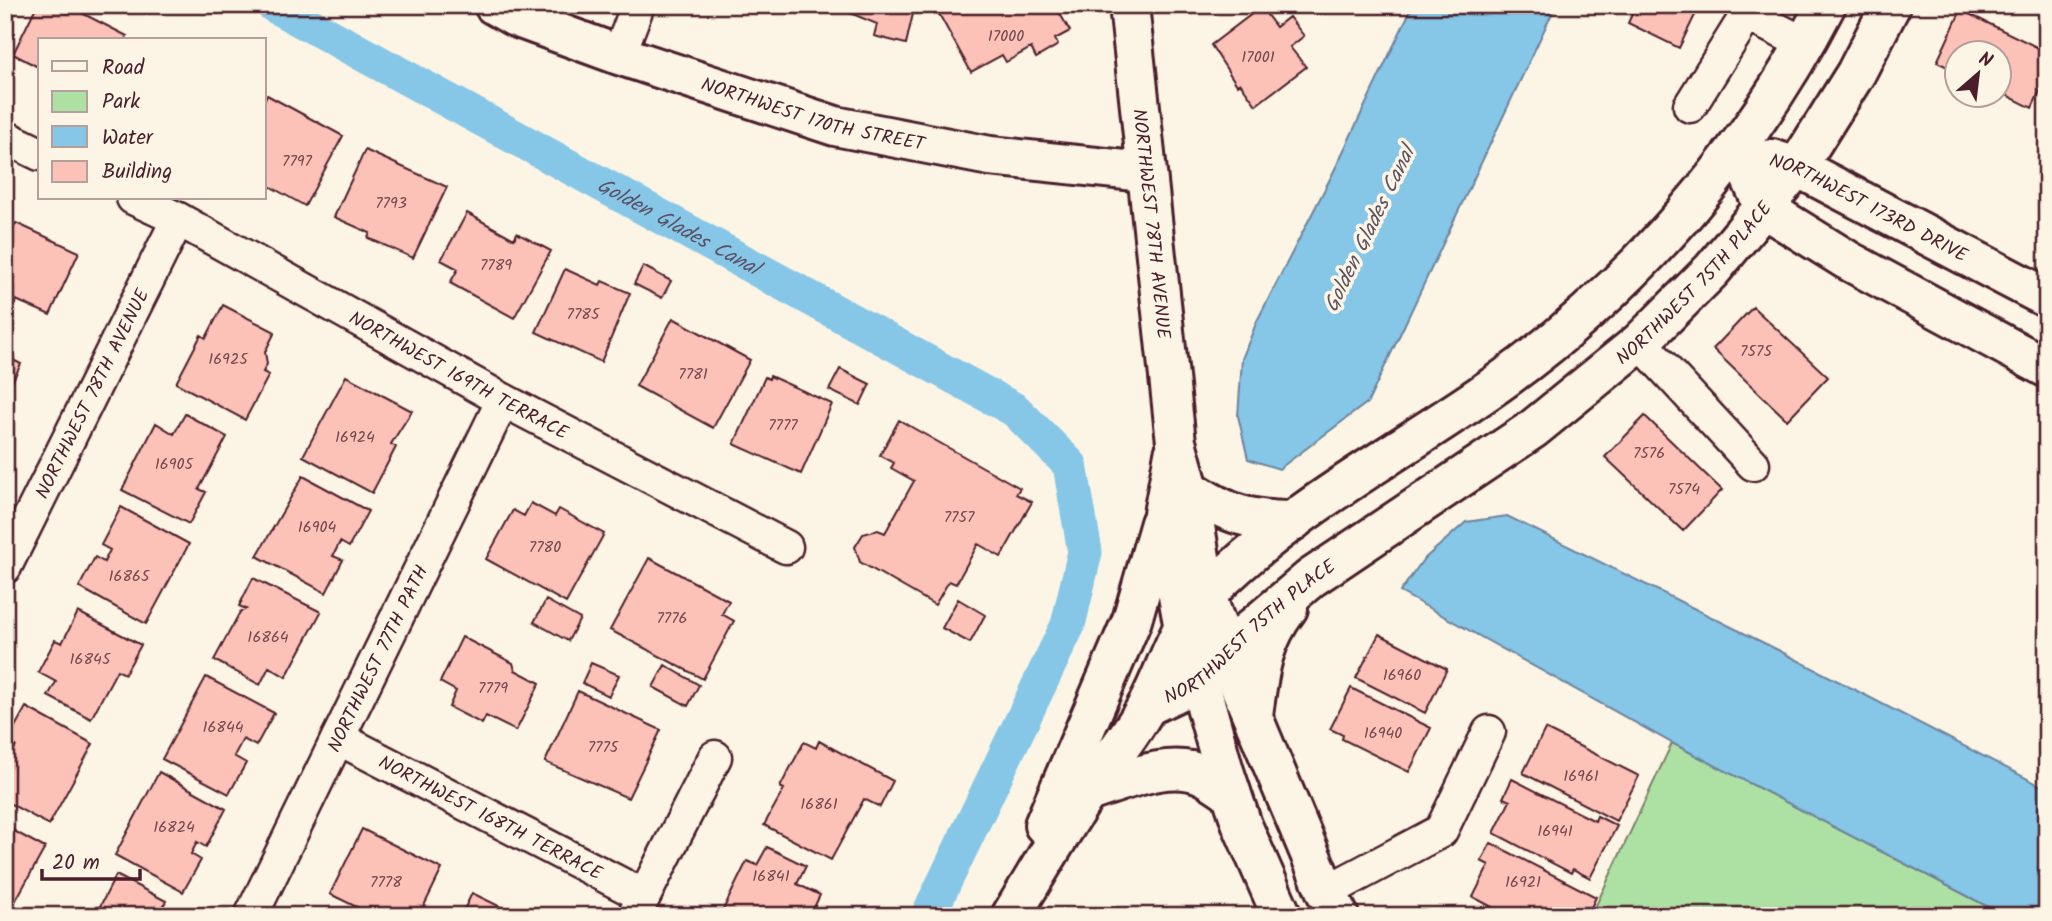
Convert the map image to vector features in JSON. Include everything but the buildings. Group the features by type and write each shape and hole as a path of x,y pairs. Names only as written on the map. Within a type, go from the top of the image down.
{"street":[{"name":"NORTHWEST 170TH STREET","path":"494,5 515,17 619,55 835,126 990,156 1145,172"},
{"path":"619,55 638,5"},
{"name":"NORTHWEST 78TH AVENUE","path":"1129,5 1176,442 1176,502 1195,609"},
{"name":"NORTHWEST 75TH PLACE","path":"1147,706 1195,609 1242,561 1293,521 1497,384 1544,348 1653,248 1737,148 1806,44 1826,5"},
{"name":"NORTHWEST 75TH PLACE","path":"1147,706 1198,682 1226,653 1311,578 1534,429 1640,342 1712,270 1797,167 1856,73 1891,5"},
{"path":"1689,106 1751,10 1806,44"},
{"path":"5,137 38,153"},
{"name":"NORTHWEST 173RD DRIVE","path":"1737,148 1797,167 2047,298"},
{"name":"NORTHWEST 173RD DRIVE","path":"1737,148 1765,209"},
{"name":"NORTHWEST 169TH TERRACE","path":"137,200 178,219 503,400 786,547"},
{"path":"1765,209 1847,260 2047,368"},
{"name":"NORTHWEST 78TH AVENUE","path":"5,567 178,219"},
{"path":"1640,342 1753,464"},
{"name":"NORTHWEST 77TH PATH","path":"251,916 503,400"},
{"path":"1006,916 1132,621 1176,502 1218,509 1251,520 1293,521"},
{"path":"1253,721 1260,664 1271,631 1311,578"},
{"path":"1195,609 1226,653 1332,904 1441,831 1489,732"},
{"path":"1195,609 1198,682 1231,793 1282,916"},
{"path":"1011,916 1088,792 1147,706"},
{"name":"NORTHWEST 168TH TERRACE","path":"338,737 639,906"},
{"path":"639,906 715,757"},
{"path":"1088,792 1157,771 1182,769 1202,775 1231,793"}],"green space":[{"path":"1672,743 2002,914 2001,916 1591,916"}],"water":[{"path":"1413,5 1556,5 1368,402 1279,469 1248,459 1238,416 1242,359 1257,321 1333,173"},
{"path":"1507,516 1774,648 2047,789 2047,916 2006,916 1672,743 1400,592 1423,560 1466,522"}],"waterway":[{"name":"Golden Glades Canal","path":"273,5 1015,410 1070,465 1085,552 1068,625 928,916"}]}
